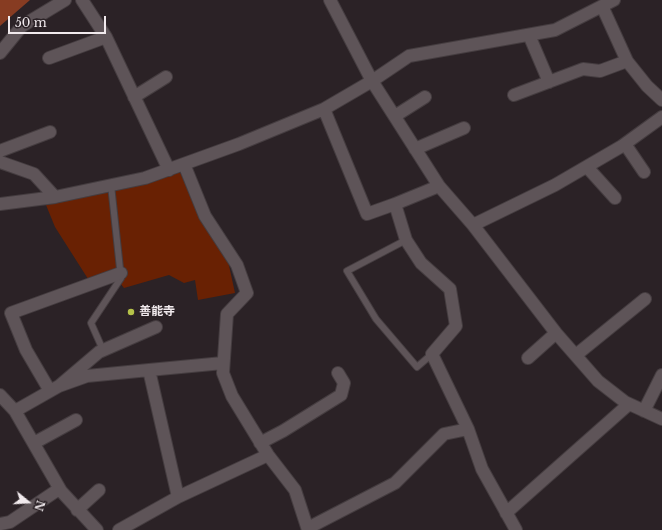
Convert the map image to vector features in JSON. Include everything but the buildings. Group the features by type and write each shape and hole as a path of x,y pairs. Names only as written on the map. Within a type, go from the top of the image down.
{"street":[{"path":"0,53 22,26 65,0"},
{"path":"82,0 106,37 169,170"},
{"path":"330,0 372,80 439,186 473,225 556,333 598,381 629,404 662,419"},
{"path":"0,204 55,197 145,178 239,144 324,109 409,56 555,30 614,0"},
{"path":"602,6 626,61 647,86 662,100"},
{"path":"529,35 549,82"},
{"path":"49,58 106,37"},
{"path":"514,95 583,69 600,71 626,61"},
{"path":"134,97 166,77"},
{"path":"395,116 425,97"},
{"path":"324,109 367,214 439,186"},
{"path":"473,225 555,185 587,167 625,144 662,117"},
{"path":"415,149 464,128"},
{"path":"0,151 50,132"},
{"path":"625,144 644,172"},
{"path":"0,162 34,174 55,197"},
{"path":"184,164 205,216 237,265 247,293 227,314 223,373 232,396 260,443 295,490 308,529 395,482 444,434 468,429"},
{"path":"587,167 615,198"},
{"path":"395,204 406,240 421,263 450,288 456,326 432,354 468,429 482,469 516,530"},
{"path":"55,388 26,350 11,313 121,273"},
{"path":"576,355 645,299"},
{"path":"55,388 99,352 156,327"},
{"path":"528,358 556,333"},
{"path":"8,409 55,388 87,376 223,363"},
{"path":"149,370 178,496"},
{"path":"260,443 283,431 341,395 344,383 338,372"},
{"path":"644,411 662,375"},
{"path":"0,395 8,409 34,443 59,489 77,510 98,530"},
{"path":"506,513 629,404"},
{"path":"34,443 76,420"},
{"path":"119,530 178,496 268,455"},
{"path":"7,524 59,489"},
{"path":"77,510 99,490"}],"lane":[{"path":"103,350 91,323 121,278 111,185"},
{"path":"406,240 347,271 376,319 417,367 432,354"}],"shaded area":[{"path":"0,0 30,0 0,26"},
{"path":"180,172 201,218 228,261 235,293 198,300 195,280 184,283 169,275 124,288 116,278 90,282 55,227 46,205 138,185"}],"place":[{"name":"善能寺","path":"131,312"}]}
